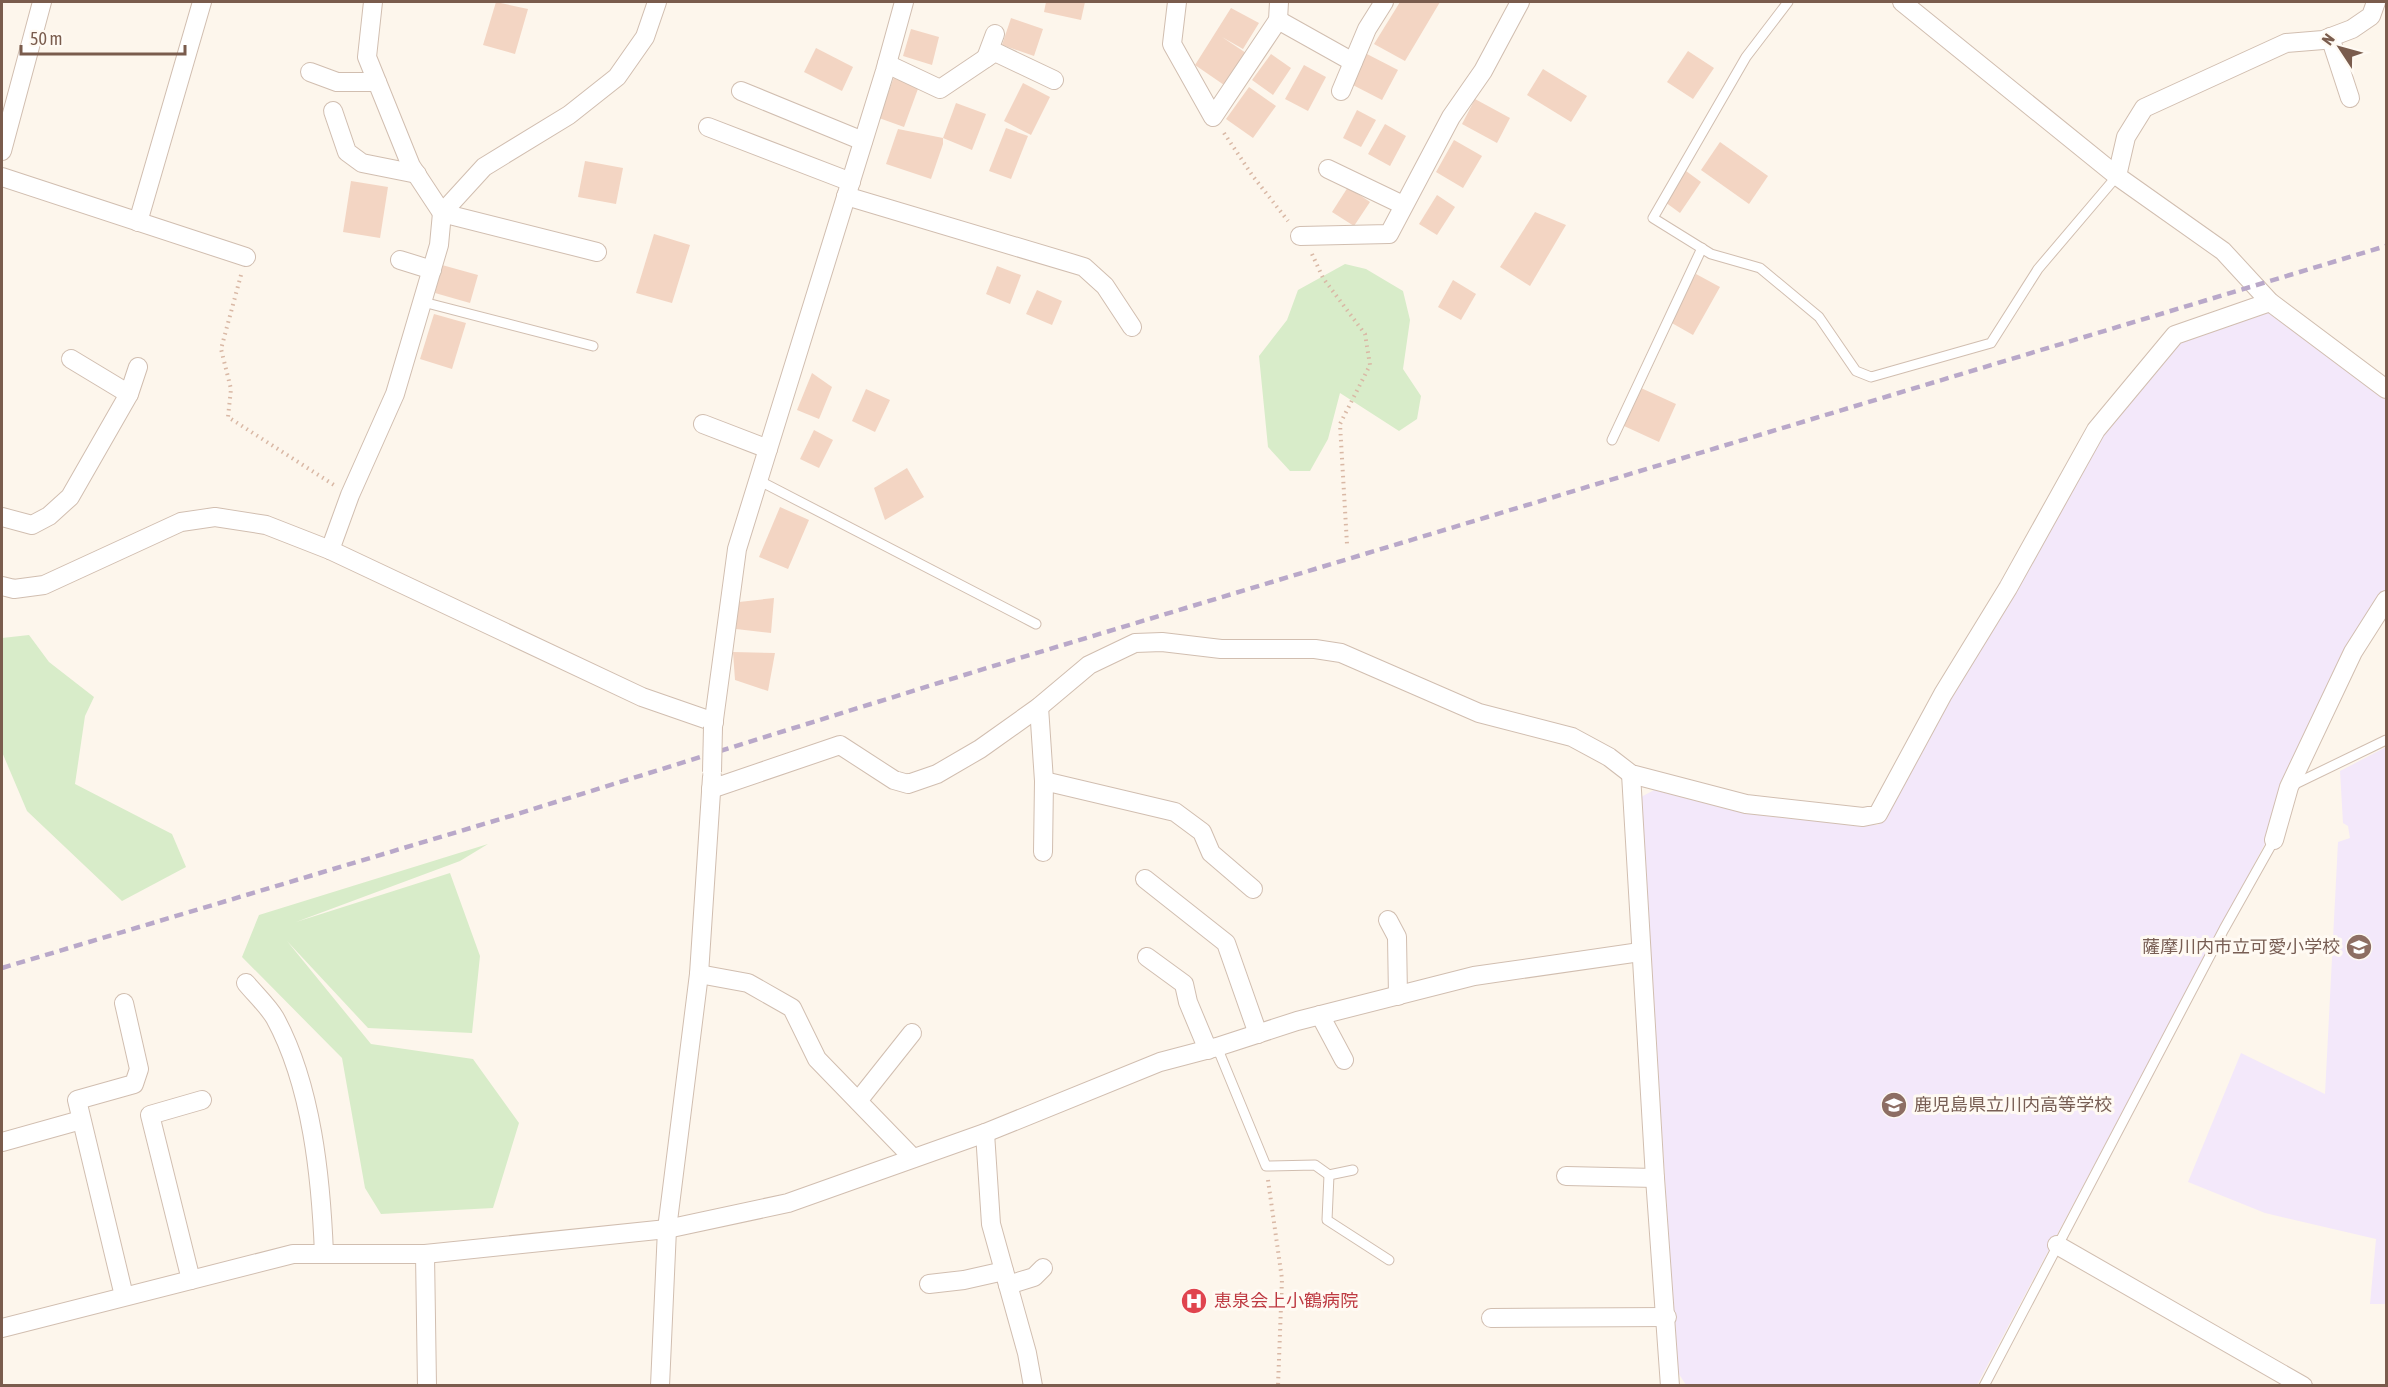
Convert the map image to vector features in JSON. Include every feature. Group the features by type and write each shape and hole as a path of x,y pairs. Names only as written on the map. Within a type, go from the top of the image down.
{"street":[{"path":"2,151 42,2"},
{"path":"138,222 201,2"},
{"path":"373,2 367,57 411,166 442,213 597,252"},
{"path":"330,550 350,495 395,394 439,245 442,213 484,167 569,115 617,77 645,37 657,2"},
{"path":"660,1386 667,1229 699,974 714,724 737,549 887,64 904,2"},
{"path":"1177,2 1172,44 1213,117 1278,20 1279,2"},
{"path":"1341,91 1367,29 1384,2"},
{"path":"1300,236 1389,234 1451,117 1483,70 1520,2"},
{"path":"1902,2 2117,176 2223,251 2270,302 2386,389"},
{"path":"2117,176 2127,137 2144,108 2286,43 2323,40 2352,29 2372,16 2376,2"},
{"path":"1278,20 1353,62"},
{"path":"986,58 995,34"},
{"path":"2330,37 2350,98"},
{"path":"887,64 940,89 995,52 1054,80"},
{"path":"310,72 337,82 377,81"},
{"path":"741,91 863,141"},
{"path":"333,111 347,152 362,163 417,174"},
{"path":"708,127 848,189 1084,267 1105,286 1132,327"},
{"path":"1328,170 1403,205"},
{"path":"2,177 246,256"},
{"path":"400,260 432,270"},
{"path":"711,781 840,745 894,780 908,784 920,781 937,774 980,749 1040,707 1089,665 1135,643 1162,642 1221,649 1315,649 1341,653 1479,713 1572,737 1608,757 1631,774 1746,804 1863,817 1878,814 1942,694 2008,588 2096,430 2175,335 2270,302"},
{"path":"71,359 129,394"},
{"path":"2,517 32,525 49,516 70,497 129,394 138,367"},
{"path":"703,424 768,449"},
{"path":"2,586 14,589 44,585 181,522 215,517 266,525 330,550 642,697 714,724"},
{"path":"2274,840 2289,787 2353,652 2386,600"},
{"path":"1040,707 1044,781 1043,852"},
{"path":"1631,774 1640,952 1670,1386"},
{"path":"1044,781 1175,812 1202,832 1211,853 1253,889"},
{"path":"1145,879 1226,943 1258,1034"},
{"path":"1388,920 1397,937 1398,996"},
{"path":"2,1328 293,1254 425,1254 667,1229 788,1203 985,1133 1160,1062 1213,1049 1320,1015 1474,976 1640,952"},
{"path":"1147,957 1184,984 1188,1002 1213,1049"},
{"path":"699,974 748,983 792,1008 818,1059 913,1158"},
{"path":"246,983 275,1017 303,1086 322,1202 324,1254"},
{"path":"124,1003 139,1069 135,1084 77,1100 124,1296"},
{"path":"1320,1015 1344,1060"},
{"path":"858,1101 912,1033"},
{"path":"191,1280 150,1115 202,1100"},
{"path":"2,1142 81,1120"},
{"path":"985,1133 991,1224 1028,1353 1033,1386"},
{"path":"1566,1176 1655,1178"},
{"path":"2058,1245 2304,1386"},
{"path":"425,1254 427,1386"},
{"path":"929,1284 1034,1277 1043,1268"},
{"path":"1491,1318 1667,1317"}],"lane":[{"path":"1788,2 1746,57 1653,218 1711,254 1760,268 1819,317 1856,371 1871,377 1991,343 2038,269 2117,176"},
{"path":"1612,440 1702,248"},
{"path":"423,302 593,346"},
{"path":"758,480 1036,624"},
{"path":"2289,787 2386,740"},
{"path":"1984,1386 2224,929 2274,840"},
{"path":"1213,1049 1266,1166 1315,1165 1329,1175 1353,1170"},
{"path":"1329,1175 1327,1220 1389,1260"}],"path":[{"path":"1213,117 1252,176 1300,236 1315,258 1323,278 1365,334 1370,365 1340,424 1347,544"},
{"path":"246,256 221,349 231,389 228,417 350,495"},
{"path":"1266,1166 1282,1279 1278,1386"}],"shaded area":[{"name":"鹿児島県立川内高等学校","path":"2254,312 2271,312 2386,400 2386,591 2350,643 2268,838 1977,1385 1686,1385 1677,1371 1641,797 1658,788 1744,811 1878,825 1952,688 2092,448 2178,340"},
{"name":"薩摩川内市立可愛小学校","path":"2386,747 2386,1304 2370,1304 2376,1239 2265,1213 2188,1182 2241,1053 2325,1094 2338,842 2350,838 2348,826 2343,823 2340,771"}],"green space":[{"path":"1345,264 1366,269 1403,291 1410,320 1403,369 1421,396 1417,419 1399,431 1340,393 1328,439 1310,471 1290,471 1268,447 1259,356 1287,320 1298,290"},
{"path":"29,635 49,662 94,697 85,716 75,784 172,834 186,867 122,901 27,811 2,752 2,638"},
{"path":"488,844 460,861 296,922 450,873 480,956 472,1033 368,1028 287,941 371,1044 473,1059 519,1123 493,1208 381,1214 365,1188 342,1058 242,957 259,915"}],"building":[{"path":"496,2 528,9 515,54 483,45"},
{"path":"1046,2 1085,2 1081,20 1044,12"},
{"path":"1400,2 1440,2 1405,61 1374,44"},
{"path":"1231,8 1259,23 1243,49 1222,37 1249,55 1227,87 1195,65"},
{"path":"1011,18 1043,29 1034,56 1002,45"},
{"path":"911,29 939,37 932,65 903,56"},
{"path":"816,48 853,67 842,91 804,72"},
{"path":"1688,51 1714,68 1693,99 1667,82"},
{"path":"1365,53 1398,70 1382,100 1349,83"},
{"path":"1271,54 1291,68 1273,95 1252,80"},
{"path":"1304,65 1326,77 1308,111 1285,99"},
{"path":"1543,69 1587,96 1571,122 1527,95"},
{"path":"894,77 919,86 904,127 879,118"},
{"path":"1023,83 1050,97 1031,135 1004,121"},
{"path":"1249,87 1276,106 1253,138 1226,119"},
{"path":"1475,99 1510,118 1497,143 1462,124"},
{"path":"956,103 986,114 972,150 943,138"},
{"path":"1357,110 1376,120 1361,147 1343,138"},
{"path":"1385,124 1406,136 1390,166 1368,154"},
{"path":"1006,128 1028,136 1011,179 989,171"},
{"path":"898,129 943,138 931,179 886,164"},
{"path":"1454,140 1482,156 1463,188 1436,172"},
{"path":"1720,142 1768,176 1749,204 1701,170"},
{"path":"585,161 623,168 616,204 578,197"},
{"path":"1686,171 1701,182 1680,213 1665,202"},
{"path":"351,181 388,187 380,238 343,232"},
{"path":"1348,187 1370,202 1354,226 1332,212"},
{"path":"1437,195 1455,207 1437,235 1419,224"},
{"path":"1535,212 1566,225 1530,286 1500,267"},
{"path":"654,234 690,245 672,303 636,293"},
{"path":"442,265 478,275 470,303 435,293"},
{"path":"997,266 1021,275 1010,304 986,294"},
{"path":"1696,274 1720,287 1693,335 1670,322"},
{"path":"1453,280 1476,294 1461,320 1438,307"},
{"path":"1037,290 1062,301 1052,325 1026,314"},
{"path":"434,314 466,323 452,369 420,359"},
{"path":"812,373 832,387 819,419 797,410"},
{"path":"1641,388 1676,404 1659,442 1624,426"},
{"path":"866,389 890,400 875,432 852,421"},
{"path":"814,430 833,440 819,468 800,459"},
{"path":"907,468 924,497 885,520 874,488"},
{"path":"780,507 809,520 788,569 759,557"},
{"path":"774,598 771,633 736,629 739,602"},
{"path":"733,652 775,653 768,691 735,680"}],"railway":[{"path":"2,968 514,815 990,667 2386,246"}],"place":[{"name":"薩摩川内市立可愛小学校","path":"2359,947"},
{"name":"鹿児島県立川内高等学校","path":"1894,1105"},
{"name":"恵泉会上小鶴病院","path":"1194,1301"}]}
